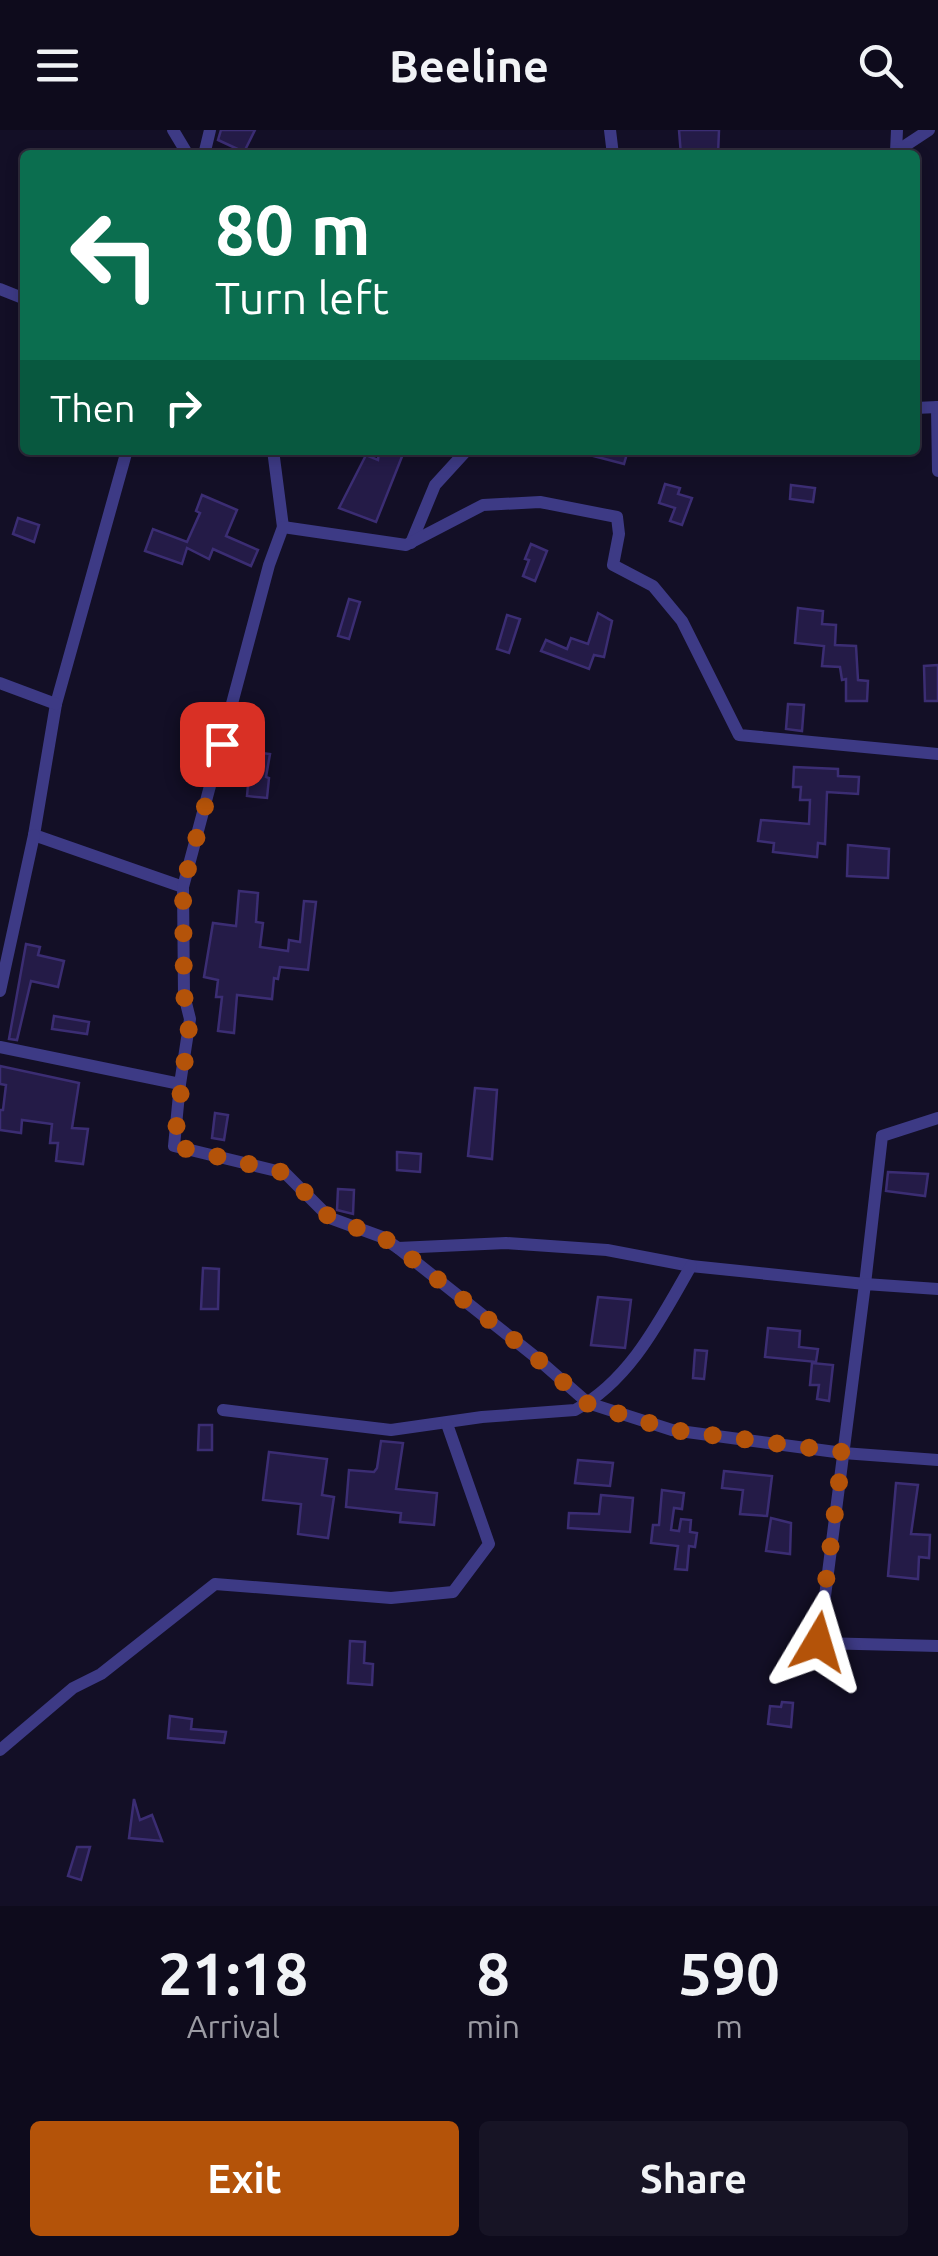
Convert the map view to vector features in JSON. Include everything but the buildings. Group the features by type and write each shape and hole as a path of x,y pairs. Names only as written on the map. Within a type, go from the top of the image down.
{"street":[{"path":"899,150 929,130"},
{"path":"938,407 938,470"},
{"path":"0,990 34,835 56,704 126,455"},
{"path":"274,455 283,527 183,887 184,996 190,1019 174,1146 286,1173 330,1218 382,1237 398,1248 588,1404 672,1430 938,1460"},
{"path":"411,544 436,485 463,455"},
{"path":"283,527 392,546 411,544 483,505 507,502 540,502 617,518 619,534 614,565 652,586 682,620 739,734 938,754"},
{"path":"0,683 56,704"},
{"path":"34,835 183,887"},
{"path":"0,1048 180,1084"},
{"path":"938,1118 882,1136 818,1642 938,1646"},
{"path":"398,1248 523,1244 607,1250 691,1266 938,1288"},
{"path":"223,1410 391,1430 482,1416 576,1410 588,1404 641,1352 691,1266"},
{"path":"0,1750 72,1688 101,1674 215,1584 391,1598 453,1592 490,1544 447,1424"}],"route":[{"path":"222,744 183,887 184,996 190,1019 174,1146 286,1173 330,1218 382,1237 398,1248 588,1404 672,1430 843,1452 818,1642"}]}
